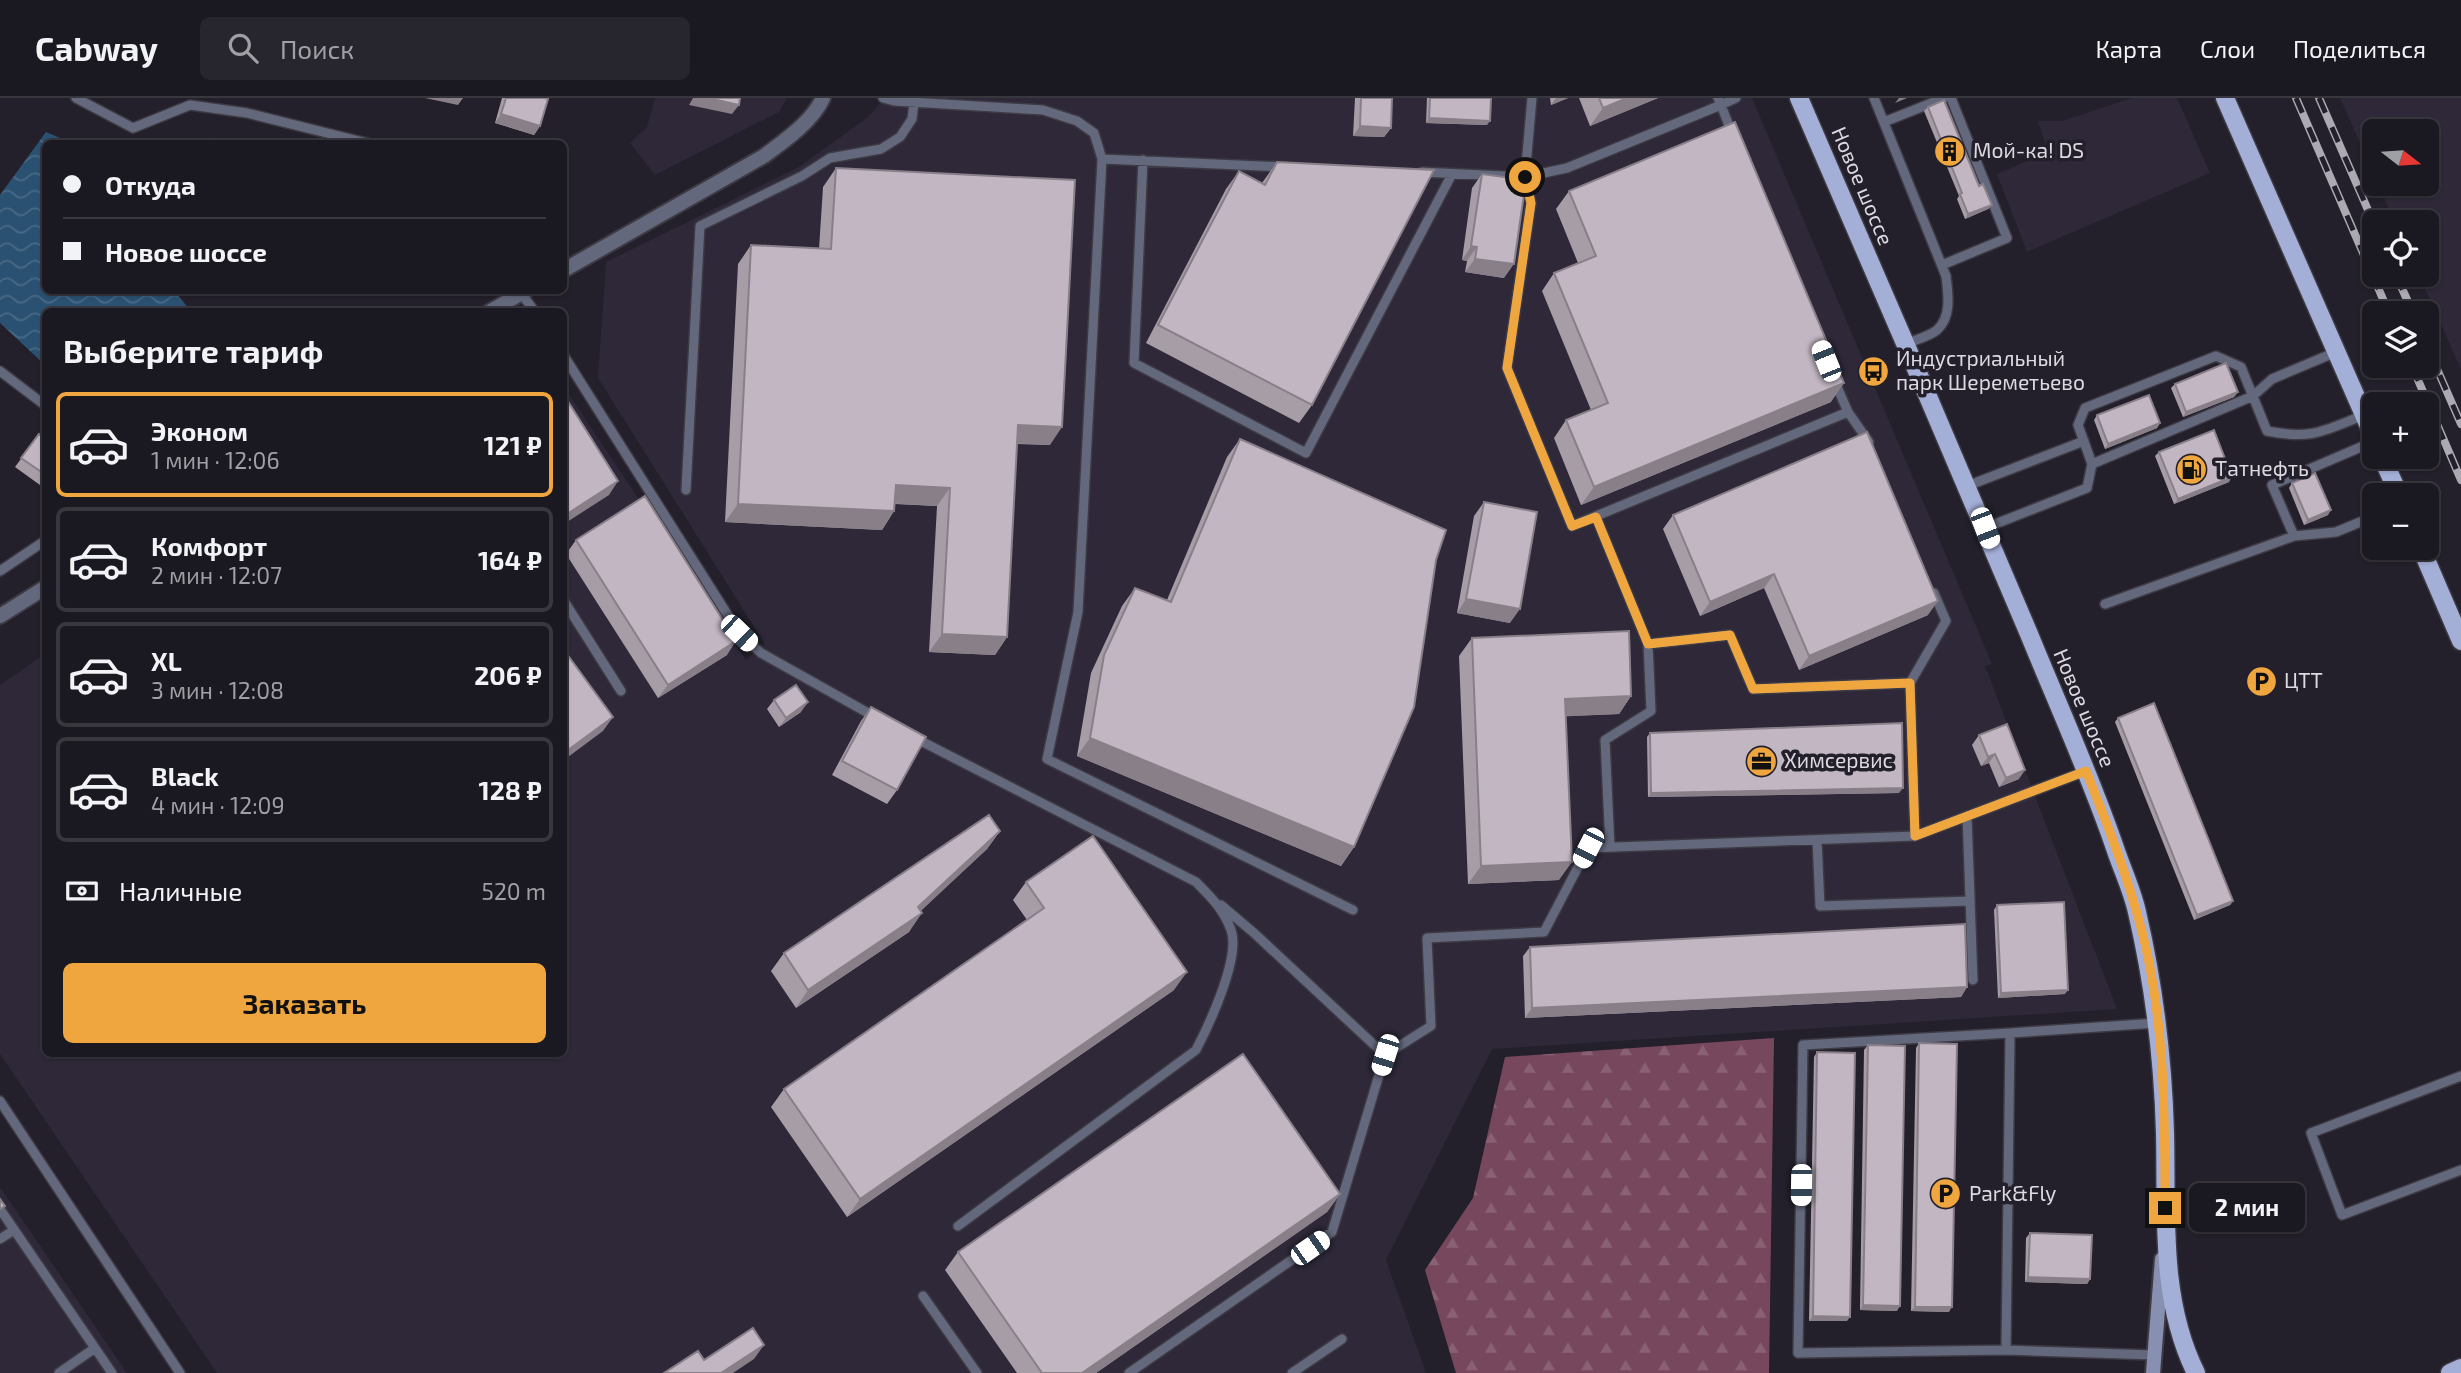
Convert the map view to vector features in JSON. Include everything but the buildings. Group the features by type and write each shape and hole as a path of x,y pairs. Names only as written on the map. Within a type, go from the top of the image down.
{"main road":[{"name":"Новое шоссе","path":"1799,98 1985,528 2103,813 2136,908 2151,978 2161,1048 2165,1134 2165,1233 2153,1373"},
{"path":"2225,98 2362,410"},
{"path":"2426,560 2461,641"},
{"path":"2165,1233 2175,1312 2184,1350 2196,1373"},
{"path":"2450,1373 2461,1368"}],"street":[{"path":"567,268 764,156 793,134 823,98"},
{"path":"496,308 520,294"},
{"path":"0,616 42,590"}],"lane":[{"path":"76,98 133,128 190,105 247,113 355,140"},
{"path":"883,98 894,102 1043,110 1077,121 1094,133 1102,159 1078,612 1047,759 1353,910"},
{"path":"1532,98 1525,177 1531,203 1507,368 1572,526 1847,412"},
{"path":"1412,172 1525,177 1567,168 1719,101 1736,98"},
{"path":"1874,98 1942,265 1949,297 1946,315 1937,330 1906,344"},
{"path":"1884,122 1944,98"},
{"path":"1942,265 2007,239 1951,98"},
{"path":"1719,101 1736,143"},
{"path":"686,490 700,226 802,176 830,158 881,149 900,137 912,119 914,103"},
{"path":"1102,159 1291,167"},
{"path":"1143,160 1134,363 1306,453 1452,174"},
{"path":"2092,464 2253,396 2272,379 2336,352"},
{"path":"1985,528 2087,488 2092,464 2078,425 2085,408 2216,356 2241,367 2267,431 2289,436 2313,435 2362,416"},
{"path":"567,361 739,633 761,653 892,726"},
{"path":"0,370 42,403"},
{"path":"1832,374 1847,412 1870,442 1875,455"},
{"path":"1967,486 2084,440"},
{"path":"2294,536 2272,485 2362,447"},
{"path":"1596,517 1648,644 1651,711 1605,740 1610,848"},
{"path":"2105,604 2294,536 2336,532 2362,521"},
{"path":"0,572 42,543"},
{"path":"1915,836 1910,683 1946,621 1929,583"},
{"path":"567,606 621,691"},
{"path":"1648,644 1730,635 1753,689 1910,683"},
{"path":"904,732 1196,882 1385,1055"},
{"path":"1129,1373 1332,1232 1385,1055 1432,1026 1427,938 1544,932 1588,848 1915,836 2086,771"},
{"path":"1967,817 1973,980"},
{"path":"1818,840 1820,906 1970,901"},
{"path":"958,1226 1196,1050 1214,1013 1232,951 1232,933 1217,902"},
{"path":"2154,1355 2006,1350 1798,1353 1803,1045 2157,1023"},
{"path":"2006,1350 2010,1033"},
{"path":"2461,1076 2311,1133 2343,1215 2461,1170"},
{"path":"0,1101 180,1373"},
{"path":"0,1209 112,1373"},
{"path":"0,1239 14,1230"},
{"path":"923,1296 976,1373"},
{"path":"1292,1373 1342,1339"},
{"path":"59,1373 95,1348"}],"shaded area":[{"path":"655,98 787,98 779,112 655,175 630,143 647,127"},
{"name":"Индустриальный парк Шереметьево","path":"885,98 1752,98 1992,664 1985,666 2117,1009 1492,1049 1386,1260 1426,1373 217,1373 0,1054 0,685 42,656 42,1057 567,1057 567,392 746,660 765,644 598,378 606,262 799,167 867,118"},
{"path":"2132,98 2177,98 2210,173 2027,252 1997,174 2048,152 2038,121 2062,121"},
{"path":"2340,98 2461,98 2461,369 2439,320 2439,301 2431,301 2424,287 2439,287 2439,210 2390,210 2383,196 2440,196 2440,119 2362,119 2362,147"},
{"path":"0,1187 127,1373 0,1373"}],"green space":[{"path":"1774,1038 1769,1373 1456,1373 1425,1270 1473,1198 1505,1057"}],"water":[{"path":"46,132 60,138 42,140 42,294 177,294 188,308 42,308 42,362 0,323 0,195"}],"railway":[{"path":"2296,98 2384,301"},
{"path":"2319,98 2368,210"},
{"path":"2401,287 2408,301"},
{"path":"2439,374 2461,424"},
{"path":"2417,378 2461,480"}],"place":[{"name":"Мой-ка! DS","path":"1950,151"},
{"name":"Индустриальный парк Шереметьево","path":"1873,371"},
{"name":"Татнефть","path":"2192,469"},
{"name":"ЦТТ","path":"2261,681"},
{"name":"Химсервис","path":"1761,761"},
{"name":"Park&Fly","path":"1946,1194"}],"route":[{"path":"1525,177 1531,203 1507,368 1572,526 1596,517 1648,644 1730,635 1753,689 1910,683 1915,836 2086,771 2136,908 2151,978 2161,1048 2165,1208"}]}
